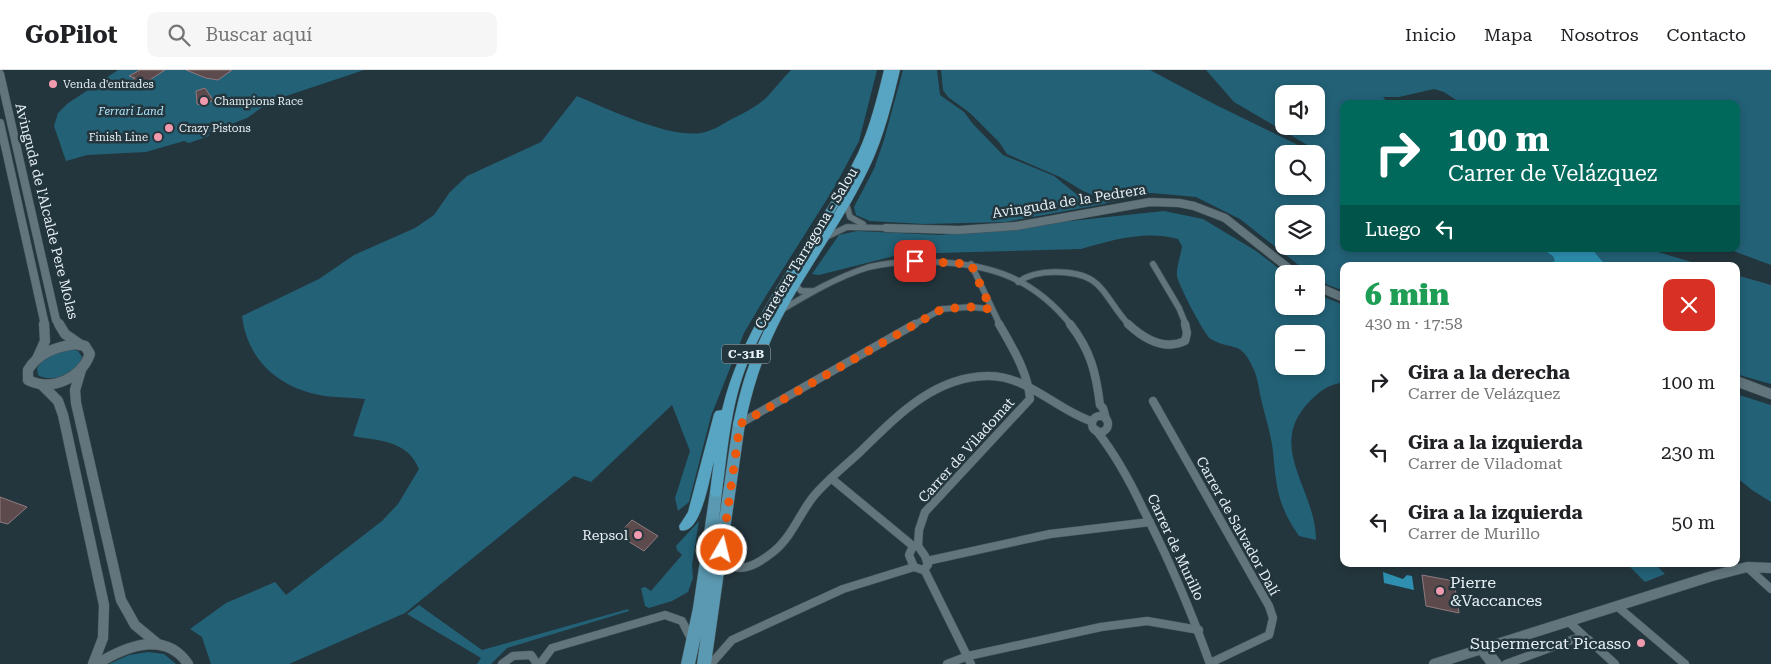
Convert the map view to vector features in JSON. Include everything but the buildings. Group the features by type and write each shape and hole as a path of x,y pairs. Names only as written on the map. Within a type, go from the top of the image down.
{"highway":[{"name":"Carretera Tarragona - Salou","path":"716,492 726,421 733,386 741,364 774,299 835,201 862,152 879,105 888,70"},
{"name":"Carretera Tarragona - Salou","path":"740,424 748,382 758,353 795,284 846,203 874,147 888,106 896,70"},
{"path":"685,526 694,514 728,386 741,364"}],"main road":[{"name":"Carretera Tarragona - Salou","path":"704,664 740,424"},
{"name":"Carretera Tarragona - Salou","path":"688,664 700,608 716,492"}],"street":[{"name":"Avinguda de l'Alcalde Pere Molas","path":"0,74 56,320 65,334 81,345"},
{"name":"Avinguda de l'Alcalde Pere Molas","path":"1,126 45,327 44,341 36,359 29,367 27,377 31,382 42,385"},
{"name":"Avinguda de la Pedrera","path":"823,239 840,228 848,227 952,230 1016,226 1150,202 1178,203 1202,209 1225,218 1285,265"},
{"name":"Avinguda de la Pedrera","path":"846,203 847,212 852,219 862,224 886,228"},
{"path":"722,550 725,561 732,568 740,570 750,566 778,548 815,495 910,404 932,390 961,380 988,376 1007,378 1094,419 1106,419 1103,408 1100,405 1094,364 1074,328 1049,300 994,270 971,264 909,261 887,263 855,272 814,290 778,313"},
{"path":"971,264 1031,389"},
{"path":"1018,282 1024,277 1052,272 1073,272 1090,277 1097,282 1128,325 1140,335 1153,341 1180,345 1185,342 1187,337 1186,322 1153,264"},
{"path":"795,284 801,291 814,290"},
{"path":"1325,290 1340,296"},
{"path":"740,424 942,309 970,307 991,309"},
{"path":"36,359 59,346 81,345 88,348 90,354 88,362 81,370 59,382 42,385"},
{"path":"81,370 75,390 76,403 121,600 135,624 158,644"},
{"path":"1740,382 1771,394"},
{"path":"42,385 58,401 63,416 103,595 105,636 93,664"},
{"name":"Carrer de Viladomat","path":"914,567 909,555 915,546 926,512 1030,398 1031,389"},
{"name":"Carrer de Salvador Dalí","path":"1153,402 1269,606 1273,618 1270,635 1210,664"},
{"path":"1094,419 1100,405"},
{"name":"Carrer de Murillo","path":"1094,419 1092,427 1110,446 1150,522 1189,603 1210,664"},
{"name":"Carrer de Murillo","path":"1106,419 1109,425 1106,429 1109,434 1110,446"},
{"path":"1096,430 1106,429"},
{"path":"832,479 922,551 934,586 969,660"},
{"path":"711,664 732,640 843,589 914,567 919,570 926,565 1050,534 1150,522"},
{"path":"1434,664 1712,576 1747,567 1771,568"},
{"path":"1747,567 1771,589"},
{"path":"1618,607 1685,664"},
{"path":"502,664 513,656 532,655 538,664 552,648 665,615 672,616 688,626 692,645"},
{"path":"947,664 1101,627 1147,621 1199,630"},
{"path":"1569,622 1616,664"},
{"path":"1506,664 1577,638 1589,640"},
{"path":"98,664 130,648 158,644 179,651 188,664"},
{"path":"1483,649 1490,664"},
{"path":"1483,649 1498,664"}],"green space":[{"name":"Ferrari Land","path":"118,70 364,70 271,101 247,118 208,133 209,136 189,143 184,141 146,152 87,155 66,161 54,126 58,113 67,104"},
{"path":"791,70 877,70 859,141 834,188 744,333 711,416 689,502 678,511 675,498 690,451 672,405 591,482 574,476 405,613 289,664 211,664 202,637 190,629 226,603 275,582 286,595 382,521 398,504 419,469 414,459 400,447 383,441 353,436 365,399 315,394 300,389 275,376 256,356 245,331 242,316 319,279 354,255 415,228 434,215 450,192 467,176 541,142 577,96 655,127 687,133 701,133 715,128 757,105 768,96"},
{"path":"903,70 937,70 940,95 964,112 1003,155 1054,176 1075,193 1089,199 1112,202 1005,222 924,224 870,221 856,215 854,207 874,169"},
{"path":"941,70 1150,70 1298,145 1275,145 1275,195 1325,195 1325,145 1307,145 1290,135 1325,135 1325,85 1275,85 1275,126 1234,102 1206,70 1771,70 1771,265 1736,252 1740,252 1740,100 1456,100 1444,92 1434,89 1399,97 1383,97 1386,100 1340,100 1340,252 1658,252 1692,262 1340,262 1340,290 1325,283 1325,265 1298,265 1286,255 1325,255 1325,205 1275,205 1275,247 1240,219 1196,197 1151,193 1113,202 1110,196 1095,196 1060,177 1007,154 999,142 970,113 948,97 943,90"},
{"path":"1164,211 1203,219 1256,251 1275,266 1275,315 1325,315 1325,298 1340,303 1340,383 1326,388 1311,400 1298,417 1292,434 1292,451 1314,521 1316,540 1299,536 1282,505 1275,475 1269,432 1256,377 1249,360 1236,347 1219,343 1208,336 1182,289 1177,276 1182,246 1178,239 1166,236 1142,236 1104,242 1081,249 902,254 819,275 812,274 839,235 857,231 940,235"},
{"path":"1740,276 1771,285 1771,384 1740,375"},
{"path":"72,349 78,351 82,357 80,362 70,372 50,378 38,375 37,368 44,360 57,353"},
{"path":"1740,395 1771,405 1771,502 1740,480"},
{"path":"699,521 692,565 693,578 688,592 672,601 649,608 645,606 641,588 645,587 651,591 682,555 676,546"},
{"path":"1630,567 1658,567 1665,574 1645,582"},
{"path":"419,605 482,650 628,609 629,611 507,648 491,664 477,664 481,658 407,614"},
{"path":"148,652 164,654 176,664 109,664 129,655"}],"shaded area":[{"path":"1594,252 1603,262 1552,262 1555,261 1553,256 1548,253"},
{"path":"1383,572 1403,579 1407,575 1412,576 1414,590 1384,583"}],"place":[{"name":"Venda d'entrades","path":"53,84"},
{"name":"Champions Race","path":"204,101"},
{"name":"Crazy Pistons","path":"169,128"},
{"name":"Finish Line","path":"158,137"},
{"name":"Repsol","path":"638,535"},
{"name":"Pierre &Vaccances","path":"1440,591"},
{"name":"Supermercat Picasso","path":"1641,643"}],"route":[{"path":"722,550 740,424 919,320 942,309 970,307 991,309 971,264 915,261"}]}
